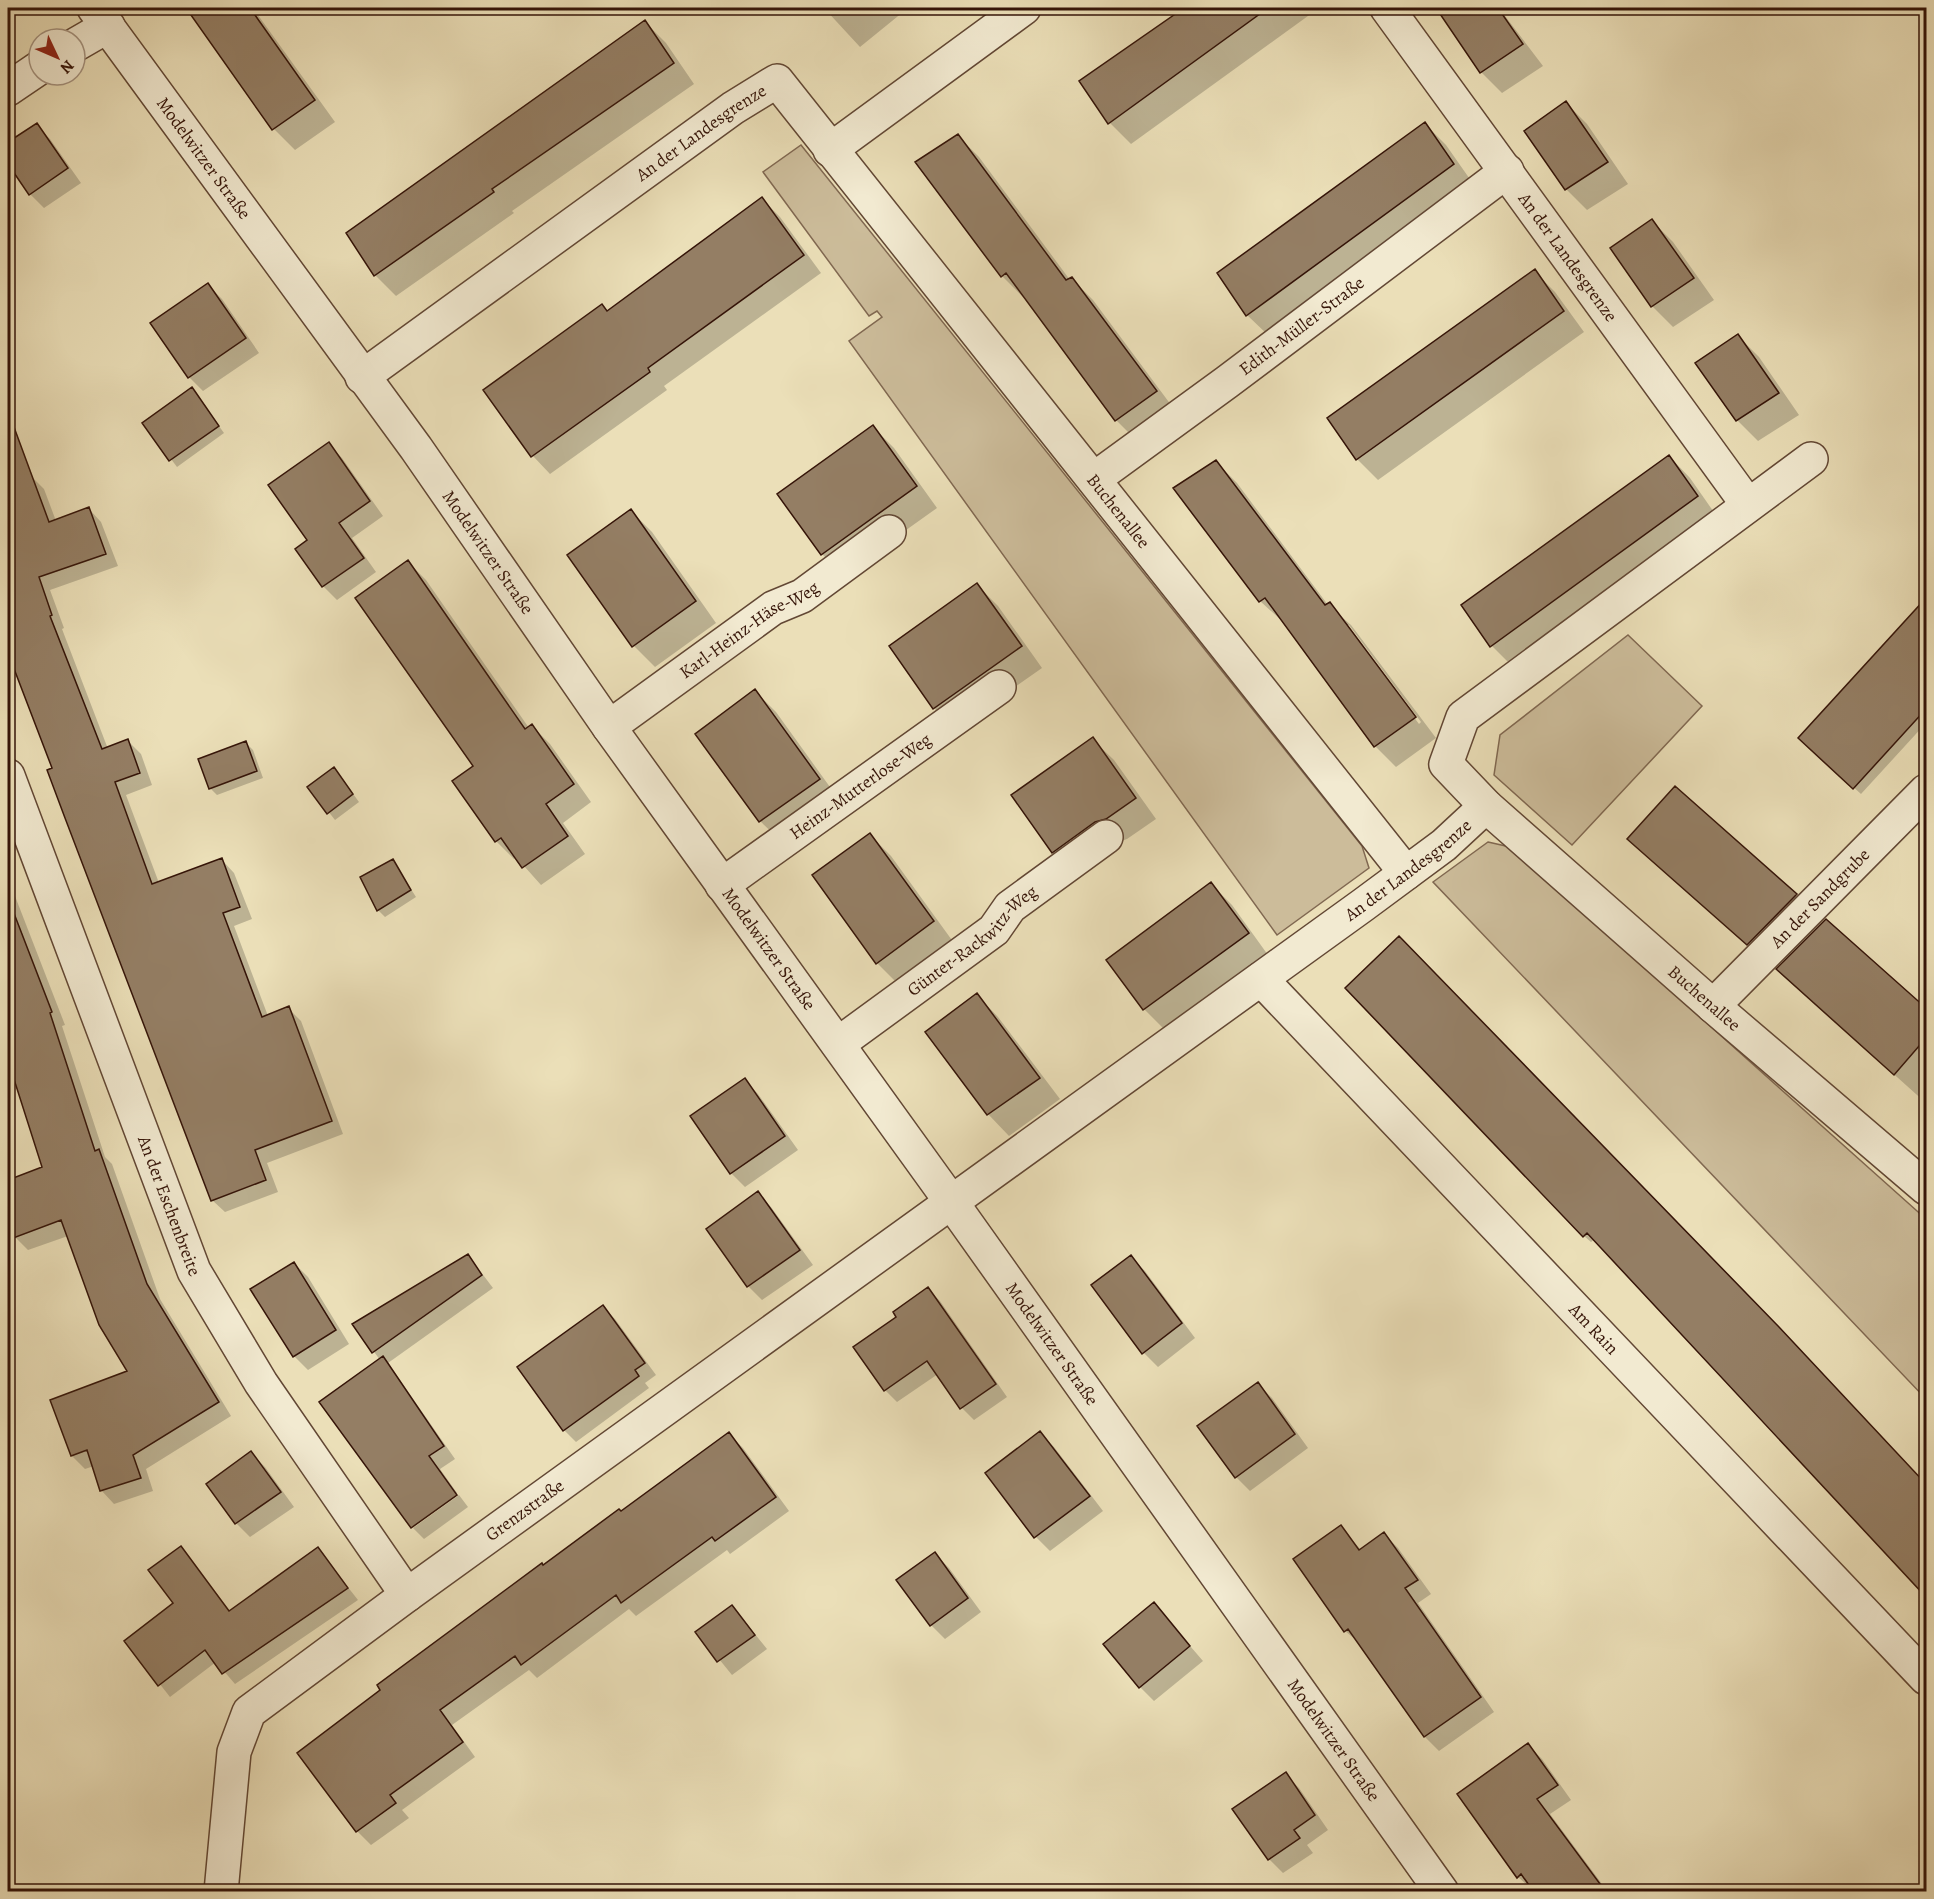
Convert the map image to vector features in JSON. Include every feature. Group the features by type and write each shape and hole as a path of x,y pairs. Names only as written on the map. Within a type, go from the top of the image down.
{"street":[{"path":"830,150 1024,8"},
{"name":"An der Landesgrenze","path":"1387,8 1748,505"},
{"path":"87,32 101,17"},
{"name":"Modelwitzer Straße","path":"101,17 416,448 609,727 952,1203 1442,1892"},
{"path":"8,89 27,76"},
{"name":"An der Landesgrenze","path":"362,377 733,108 777,81 830,150"},
{"name":"Buchenallee","path":"830,150 1406,873"},
{"name":"Edith-Müller-Straße","path":"1094,479 1507,171"},
{"name":"An der Landesgrenze","path":"952,1203 1444,845 1485,806 1446,764 1463,717 1811,459"},
{"name":"Karl-Heinz-Häse-Weg","path":"609,727 773,608 802,596 889,532"},
{"name":"Heinz-Mutterlose-Weg","path":"722,885 999,687"},
{"name":"An der Eschenbreite","path":"8,776 195,1271 261,1383 407,1595"},
{"name":"An der Sandgrube","path":"1713,1006 1926,791"},
{"name":"Buchenallee","path":"1485,806 1713,1006 1926,1188"},
{"name":"Günter-Rackwitz-Weg","path":"838,1044 994,930 1010,907 1106,837"},
{"name":"Am Rain","path":"1261,979 1926,1678"},
{"name":"Grenzstraße","path":"221,1892 234,1752 249,1712 407,1595 952,1203"}],"shaded area":[{"path":"801,145 1362,846 1369,868 1277,935 849,341 882,317 877,311 869,316 763,172"},
{"path":"1628,635 1702,706 1572,845 1494,775 1500,735"},
{"path":"1488,842 1510,847 1926,1219 1926,1399 1433,882"}],"building":[{"path":"186,8 250,8 315,100 272,130"},
{"path":"1184,8 1268,8 1108,124 1079,81"},
{"path":"1436,8 1498,8 1523,44 1480,73"},
{"path":"645,20 674,63 492,189 494,192 374,276 346,233"},
{"path":"1566,101 1608,162 1565,190 1524,131"},
{"path":"1425,122 1454,164 1246,316 1217,273"},
{"path":"37,123 68,168 29,195 8,164 8,142"},
{"path":"958,134 1066,280 1072,277 1157,391 1115,421 1006,273 1001,277 915,162"},
{"path":"762,197 804,255 648,368 650,372 531,457 483,390 602,304 607,311"},
{"path":"1652,219 1694,278 1651,307 1610,248"},
{"path":"1535,269 1564,311 1356,460 1327,418"},
{"path":"208,283 246,338 188,378 150,323"},
{"path":"1738,334 1779,393 1736,421 1695,363"},
{"path":"192,387 219,426 169,461 142,423"},
{"path":"11,419 49,522 89,507 106,554 39,577 52,615 50,616 102,749 128,739 140,773 115,782 152,884 222,858 240,907 223,913 262,1017 289,1006 332,1121 255,1150 266,1180 211,1201 47,770 52,768 8,653 8,420"},
{"path":"873,425 917,486 821,555 777,494"},
{"path":"329,442 370,501 339,523 364,558 322,587 295,549 307,540 268,485"},
{"path":"1669,455 1698,496 1490,647 1461,605"},
{"path":"1216,460 1325,605 1330,602 1416,717 1374,747 1265,598 1259,602 1173,488"},
{"path":"631,509 696,601 632,647 567,555"},
{"path":"408,560 525,729 532,724 574,784 546,804 568,836 522,868 501,838 495,842 452,781 473,766 355,598"},
{"path":"977,583 1022,646 933,709 889,646"},
{"path":"1926,598 1926,709 1853,789 1798,738"},
{"path":"755,689 820,779 759,822 695,734"},
{"path":"1093,737 1136,798 1106,819 1095,822 1052,853 1011,795"},
{"path":"246,741 257,771 209,789 198,759"},
{"path":"334,767 353,794 327,814 307,787"},
{"path":"1675,786 1797,894 1747,945 1627,839"},
{"path":"870,833 934,921 876,964 812,875"},
{"path":"393,859 411,890 377,911 360,877"},
{"path":"1211,882 1249,933 1143,1010 1106,960"},
{"path":"10,903 52,1012 50,1013 95,1151 99,1149 147,1284 219,1402 133,1455 141,1478 100,1491 87,1450 71,1456 50,1400 127,1371 99,1325 61,1220 8,1240 8,1180 42,1167 12,1073 8,1073 8,904"},
{"path":"1826,919 1926,1008 1926,1038 1894,1075 1776,969"},
{"path":"1399,936 1779,1327 1926,1484 1926,1597 1587,1233 1583,1237 1345,988"},
{"path":"977,993 1040,1078 987,1115 925,1032"},
{"path":"745,1078 785,1136 730,1174 690,1116"},
{"path":"758,1191 800,1250 747,1287 706,1229"},
{"path":"468,1254 482,1275 372,1353 352,1324"},
{"path":"1131,1255 1182,1323 1142,1354 1091,1285"},
{"path":"294,1262 336,1330 293,1357 250,1289"},
{"path":"928,1287 996,1384 960,1409 927,1361 884,1391 853,1347 896,1317 893,1312"},
{"path":"603,1305 645,1363 635,1370 639,1376 563,1431 517,1367"},
{"path":"383,1356 444,1446 429,1456 457,1495 411,1528 319,1402"},
{"path":"1258,1382 1295,1434 1235,1478 1197,1426"},
{"path":"1040,1431 1090,1496 1034,1538 985,1473"},
{"path":"729,1432 776,1497 715,1541 712,1537 621,1603 616,1595 521,1665 515,1656 440,1710 463,1742 390,1795 396,1803 356,1832 297,1753 380,1690 377,1685 542,1563 543,1565 619,1509 621,1511"},
{"path":"251,1451 281,1492 235,1524 206,1484"},
{"path":"1341,1525 1359,1550 1384,1532 1418,1580 1405,1588 1481,1697 1424,1737 1348,1629 1344,1632 1293,1559"},
{"path":"181,1546 229,1611 318,1547 348,1588 222,1674 205,1650 158,1686 124,1641 173,1603 148,1570"},
{"path":"935,1552 968,1598 930,1626 896,1580"},
{"path":"1154,1602 1190,1646 1139,1688 1103,1644"},
{"path":"732,1605 755,1635 717,1662 695,1632"},
{"path":"1528,1743 1558,1785 1537,1799 1606,1892 1534,1892 1521,1874 1517,1878 1457,1794"},
{"path":"1286,1772 1315,1815 1294,1830 1300,1838 1268,1860 1232,1809"}]}
